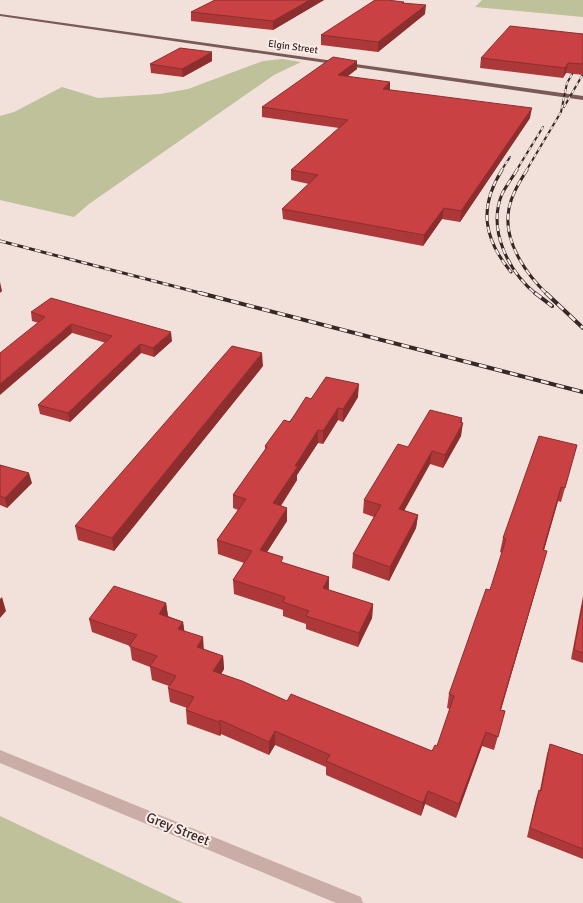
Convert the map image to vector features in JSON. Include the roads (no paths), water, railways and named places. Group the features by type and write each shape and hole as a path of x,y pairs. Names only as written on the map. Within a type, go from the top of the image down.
{"main road":[{"name":"Elgin Street","path":"0,15 583,98"}],"street":[{"name":"Grey Street","path":"0,756 355,903"}],"railway":[{"path":"526,171 561,112 567,83 583,55"},
{"path":"564,107 583,74"},
{"path":"516,171 543,127"},
{"path":"501,171 510,157"},
{"path":"502,170 489,197 487,223 495,247 511,272"},
{"path":"517,170 502,194 498,208 497,222 499,236 509,262 526,285 536,294"},
{"path":"527,170 517,186 512,198 508,216 508,227 510,238 519,259 532,278 547,294"},
{"path":"0,241 204,294"},
{"path":"200,293 583,392"},
{"path":"535,293 552,306"},
{"path":"547,294 583,328"}]}
